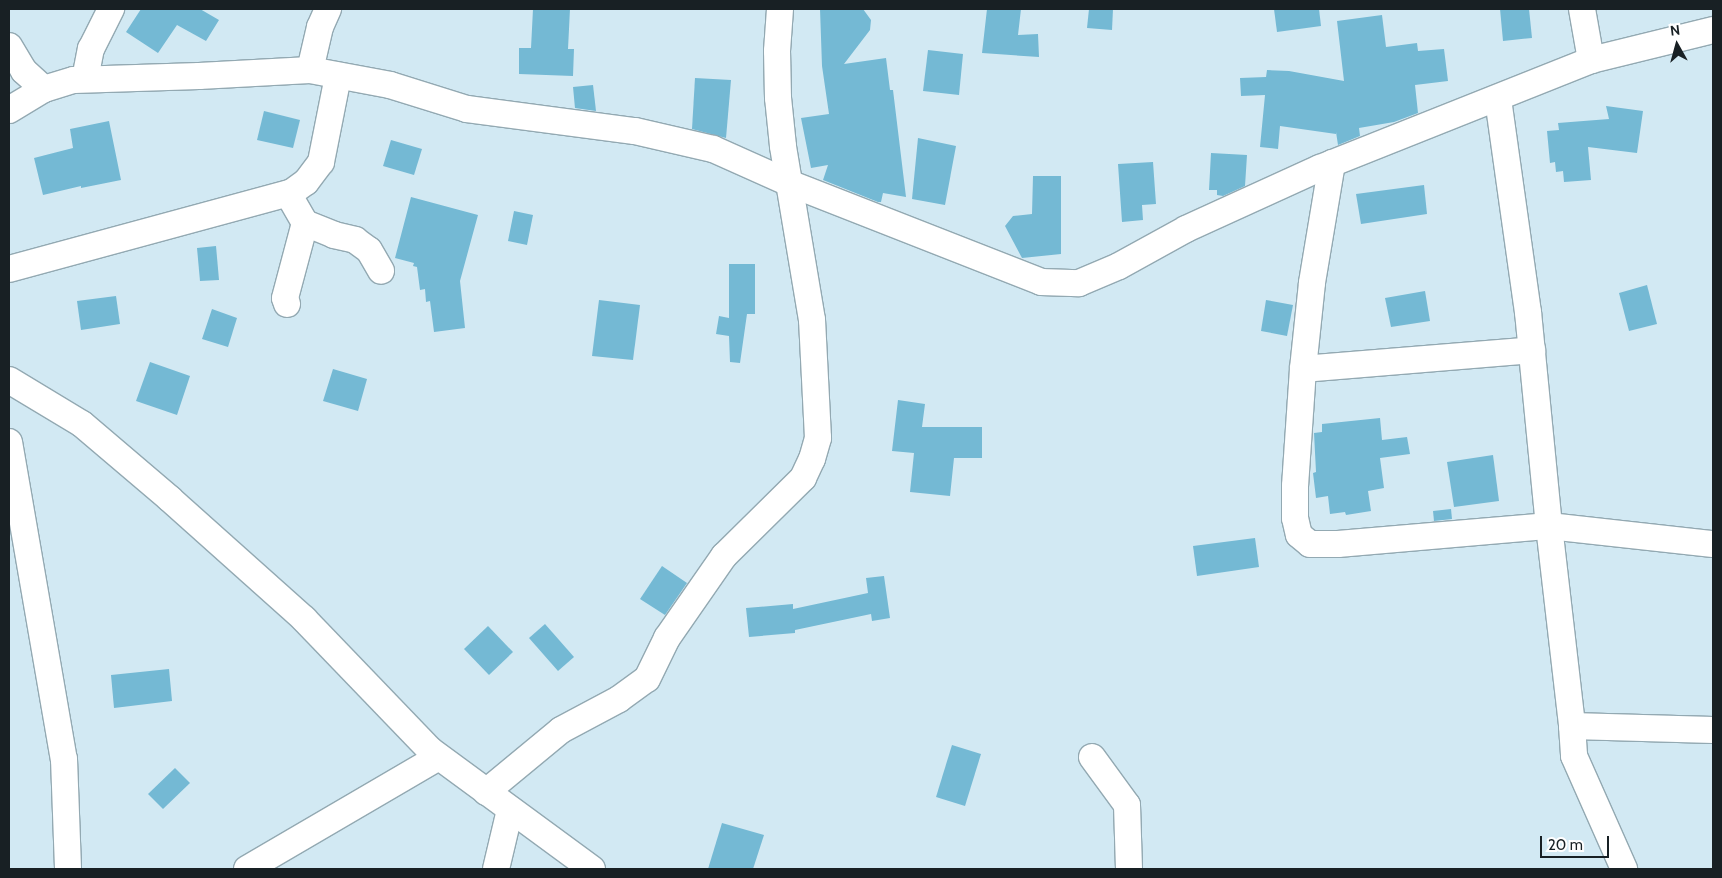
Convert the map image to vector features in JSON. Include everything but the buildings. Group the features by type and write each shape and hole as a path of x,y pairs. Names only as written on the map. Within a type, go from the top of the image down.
{"street":[{"path":"85,79 92,49 111,9"},
{"path":"310,70 320,28 328,9"},
{"path":"486,792 561,730 619,700 647,679 667,638 724,556 803,478 809,465 818,438 812,320 789,183 778,98 777,51 780,9"},
{"path":"1582,9 1591,60"},
{"path":"9,110 44,89 85,79 199,76 310,70 390,85 468,109 635,131 713,149 789,183 1041,282 1079,282 1118,266 1186,229 1332,163 1498,99 1591,60 1713,30"},
{"path":"9,46 24,71 44,89"},
{"path":"9,269 288,193 306,182 321,162 338,76"},
{"path":"1498,99 1532,350 1574,756 1624,869"},
{"path":"1332,163 1312,283 1303,369 1295,518 1299,535 1310,544 1549,526 1713,544"},
{"path":"288,193 305,223 334,235 356,240 369,250 381,271"},
{"path":"287,304 285,298 305,223"},
{"path":"1303,369 1532,350"},
{"path":"9,380 82,424 170,499 304,619 430,750 592,869"},
{"path":"9,442 64,758 68,869"},
{"path":"1572,726 1713,730"},
{"path":"247,869 439,757"},
{"path":"1092,757 1127,805 1129,869"},
{"path":"496,869 510,810"}]}
